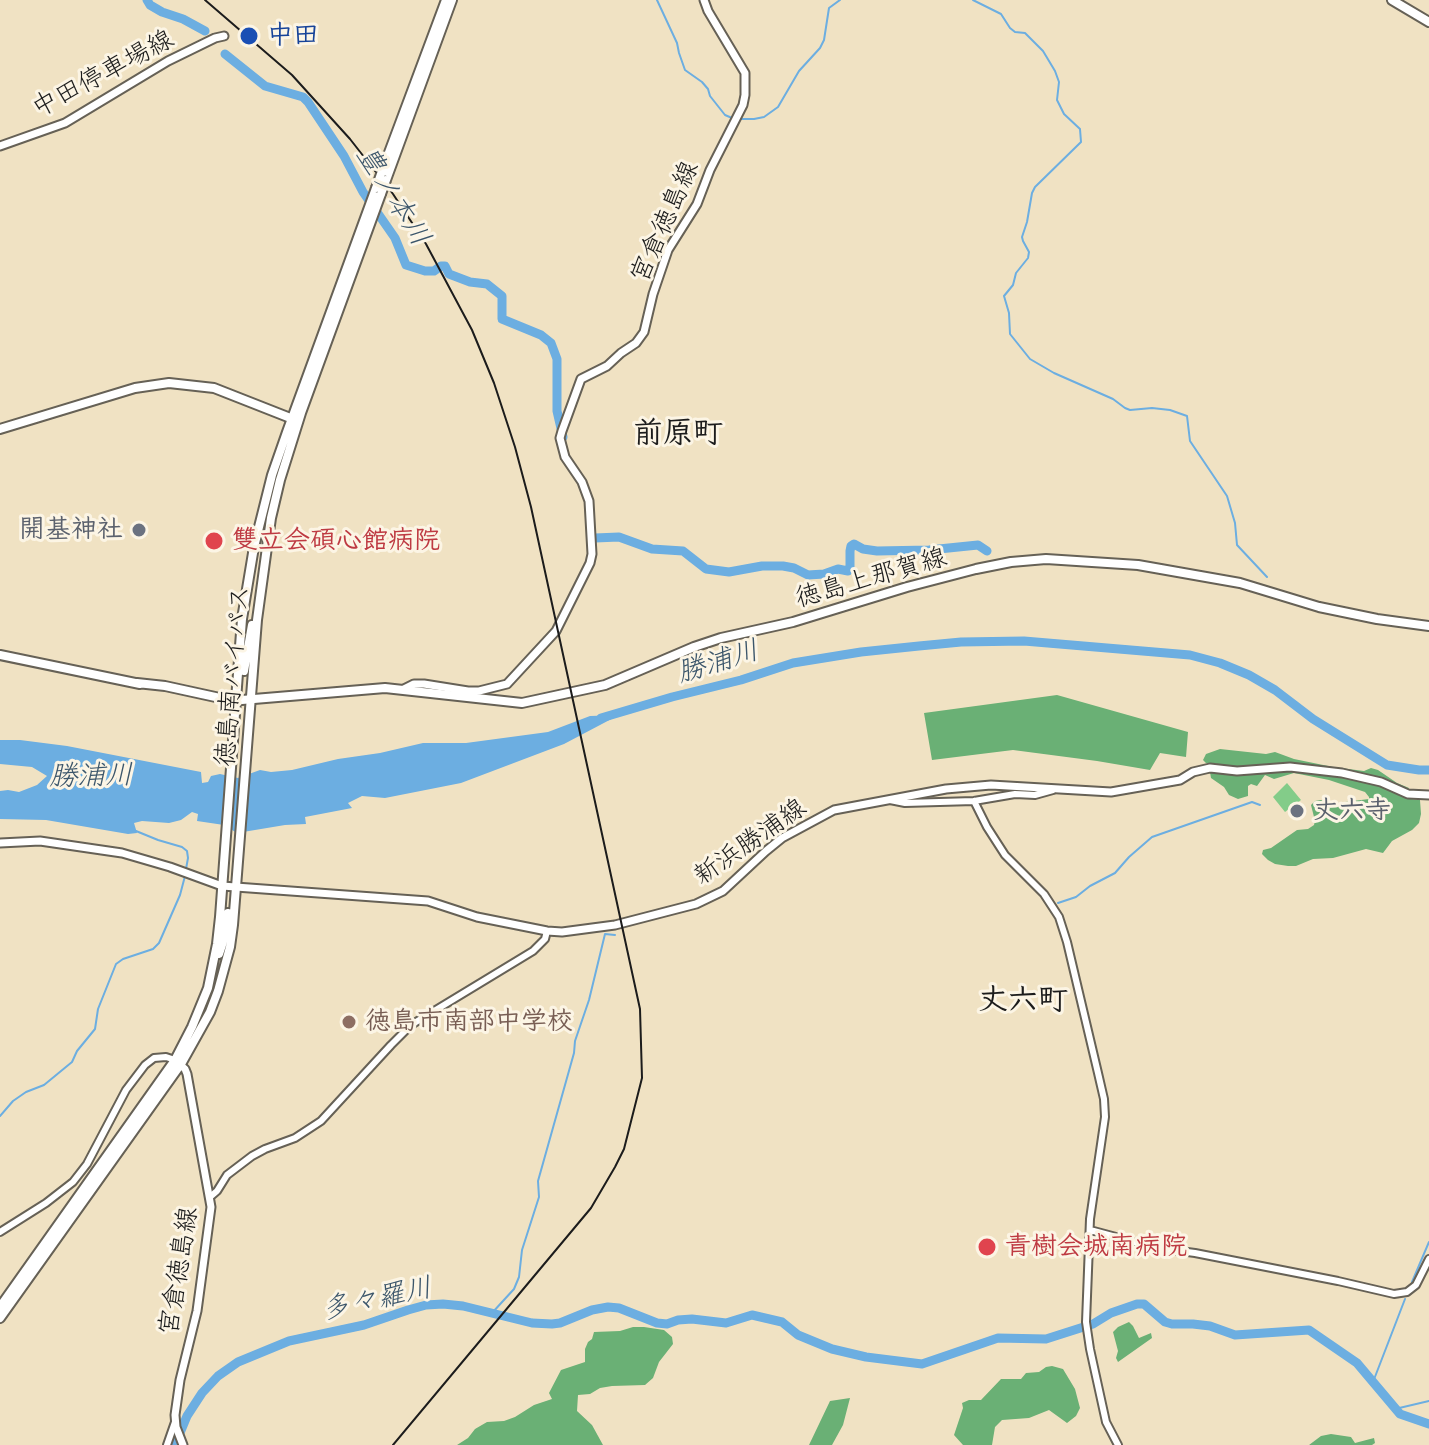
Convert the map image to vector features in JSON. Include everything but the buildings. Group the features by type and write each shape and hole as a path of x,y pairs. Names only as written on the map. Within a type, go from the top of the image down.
{"main road":[{"name":"徳島南バイパス","path":"0,1307 178,1062 208,988 218,931 243,703 276,477 446,0"},
{"name":"徳島南バイパス","path":"383,177 452,0"},
{"name":"宮倉徳島線","path":"404,689 414,684 424,684 479,691 507,684 556,631 590,563 589,501 582,482 565,457 560,438 562,431 581,379 607,366 636,343 644,332 668,250 697,204 710,170 743,105 745,73 704,0"},
{"path":"1392,0 1429,22"},
{"name":"中田停車場線","path":"0,146 65,123 168,61 224,36"},
{"path":"0,429 135,388 169,383 214,388 295,420"},
{"name":"徳島南バイパス","path":"0,1318 178,1062 210,1012 218,991 230,947 236,884 245,601 254,547 273,491"},
{"name":"徳島上那賀線","path":"0,655 206,700 243,703 367,689 404,689 512,703 542,700 605,685 721,638 793,622 976,569 1028,560 1082,560 1138,565 1240,583 1319,607 1429,626"},
{"name":"新浜勝浦線","path":"0,843 40,841 122,853 223,882 428,901 477,917 547,931 574,931 606,927 710,899 782,838 806,824 834,810 887,799 979,786 1111,792 1180,780 1200,769 1237,771 1290,767 1342,773 1381,782 1408,794 1429,795"},
{"path":"213,965 222,945 230,894 236,884"},
{"name":"宮倉徳島線","path":"178,1062 187,1074 209,1193 210,1221 197,1311 180,1380 175,1424 182,1443"}],"street":[{"path":"887,799 905,803 974,801 1015,794 1035,795 1056,789"},
{"path":"974,801 1005,855 1044,894 1063,928 1104,1099 1103,1139 1094,1184 1090,1230 1086,1314 1106,1422 1118,1445"},
{"path":"209,1193 217,1191 227,1175 252,1156 295,1138 321,1121 411,1025 533,951 542,944 547,931"},
{"path":"0,1232 73,1182 87,1164 126,1090 145,1065 154,1058 166,1057 178,1062"},
{"path":"1090,1230 1157,1248 1394,1294 1407,1292 1416,1285 1429,1259"},
{"path":"167,1445 175,1424"}],"green space":[{"path":"1057,695 1188,732 1186,757 1160,753 1150,770 1013,750 932,760 924,713"},
{"path":"1220,749 1266,754 1275,752 1333,767 1378,770 1409,788 1404,795 1420,800 1419,823 1392,841 1383,853 1366,849 1333,858 1313,859 1296,866 1275,864 1262,854 1263,850 1297,830 1314,825 1311,805 1315,801 1329,804 1369,797 1365,792 1329,780 1294,773 1274,779 1265,775 1257,786 1248,786 1248,796 1238,799 1211,778 1210,772 1218,773 1221,766 1203,760 1206,754"},
{"path":"1287,783 1301,800 1285,812 1273,797"},
{"path":"1129,1322 1139,1338 1151,1333 1152,1338 1118,1362 1113,1332"},
{"path":"633,1327 664,1330 672,1337 673,1344 659,1362 653,1378 645,1385 612,1386 578,1395 577,1411 592,1425 603,1445 457,1445 487,1422 504,1421 552,1399 549,1393 561,1370 585,1362 585,1349 594,1332"},
{"path":"1052,1366 1063,1369 1075,1389 1080,1408 1067,1423 1049,1410 1029,1418 1002,1420 995,1427 992,1445 963,1445 954,1435 962,1403 981,1400 1001,1379 1021,1379 1026,1373 1039,1372"},
{"path":"850,1398 843,1425 832,1445 809,1445 830,1401"},
{"path":"1321,1436 1351,1437 1355,1443 1374,1438 1375,1443 1309,1445"}],"water":[{"path":"619,715 564,744 461,783 385,798 362,796 348,803 352,808 305,817 306,824 237,833 224,825 197,821 198,814 192,812 181,820 169,823 134,823 137,833 128,834 46,820 0,819 0,791 19,792 37,785 47,776 32,767 0,764 0,740 67,746 201,772 202,783 220,774 238,778 260,770 292,770 423,743 466,743 548,732 590,716"}],"waterway":[{"name":"豊ノ本川","path":"147,0 162,12 205,31"},
{"path":"657,0 677,43 685,70 702,82 725,115 732,118"},
{"path":"738,119 764,117 778,107 799,71 820,48 829,8 840,0"},
{"path":"973,0 1001,14 1010,28 1025,33 1043,51 1059,82 1057,100 1064,114 1080,129 1081,142 1032,193 1022,237 1029,252 1028,258 1004,296 1010,334 1030,359 1113,399 1125,408 1170,410 1187,416 1190,441 1227,496 1235,523 1237,545 1267,577"},
{"name":"豊ノ本川","path":"225,54 265,86 303,97 308,102 395,238 406,265 425,271 445,266 449,274 487,284 502,296 502,319 541,335 551,343 557,359 557,411 563,437"},
{"name":"豊ノ本川","path":"595,538 619,537 652,549 683,551 706,569 729,572 783,566 808,575 838,569 848,571 851,546 854,544 877,551 978,545 987,551"},
{"name":"勝浦川","path":"601,718 793,663 919,646 1024,641 1190,655 1220,663 1275,690 1313,719 1387,765 1429,770"},
{"path":"1058,903 1076,897 1115,873 1152,837 1252,802 1260,805"},
{"path":"136,831 182,847 187,851 186,869"},
{"path":"0,1116 13,1101 44,1085 72,1062 95,1029 98,1009 116,964 153,949 159,943 185,876"},
{"path":"492,1313 514,1289 519,1277 522,1250 539,1197 538,1181 605,934 615,935"},
{"path":"1412,1282 1429,1242"},
{"path":"1373,1382 1405,1299"},
{"name":"多々羅川","path":"175,1445 187,1416 202,1393 218,1376 238,1362 289,1341 364,1325 426,1305 443,1304 532,1323 552,1324 608,1307 667,1324 692,1319 726,1323 752,1315 782,1322 798,1335 832,1349 922,1364 998,1338 1046,1339 1093,1324 1111,1313 1144,1304 1165,1322 1210,1326 1235,1335 1309,1330 1357,1363 1400,1414 1429,1424"},
{"path":"1395,1409 1429,1401"}],"railway":[{"path":"205,0 292,75 350,139 393,194 426,244 472,330 494,383 531,507 640,1009 642,1078 624,1149 615,1167 591,1208 393,1445"}],"place":[{"name":"中田","path":"249,36"},
{"name":"開基神社","path":"139,530"},
{"name":"雙立会碩心館病院","path":"214,541"},
{"name":"丈六寺","path":"1297,811"},
{"name":"徳島市南部中学校","path":"349,1022"},
{"name":"青樹会城南病院","path":"987,1247"}],"district":[{"name":"前原町","path":"678,434"},
{"name":"丈六町","path":"1023,1001"}]}
